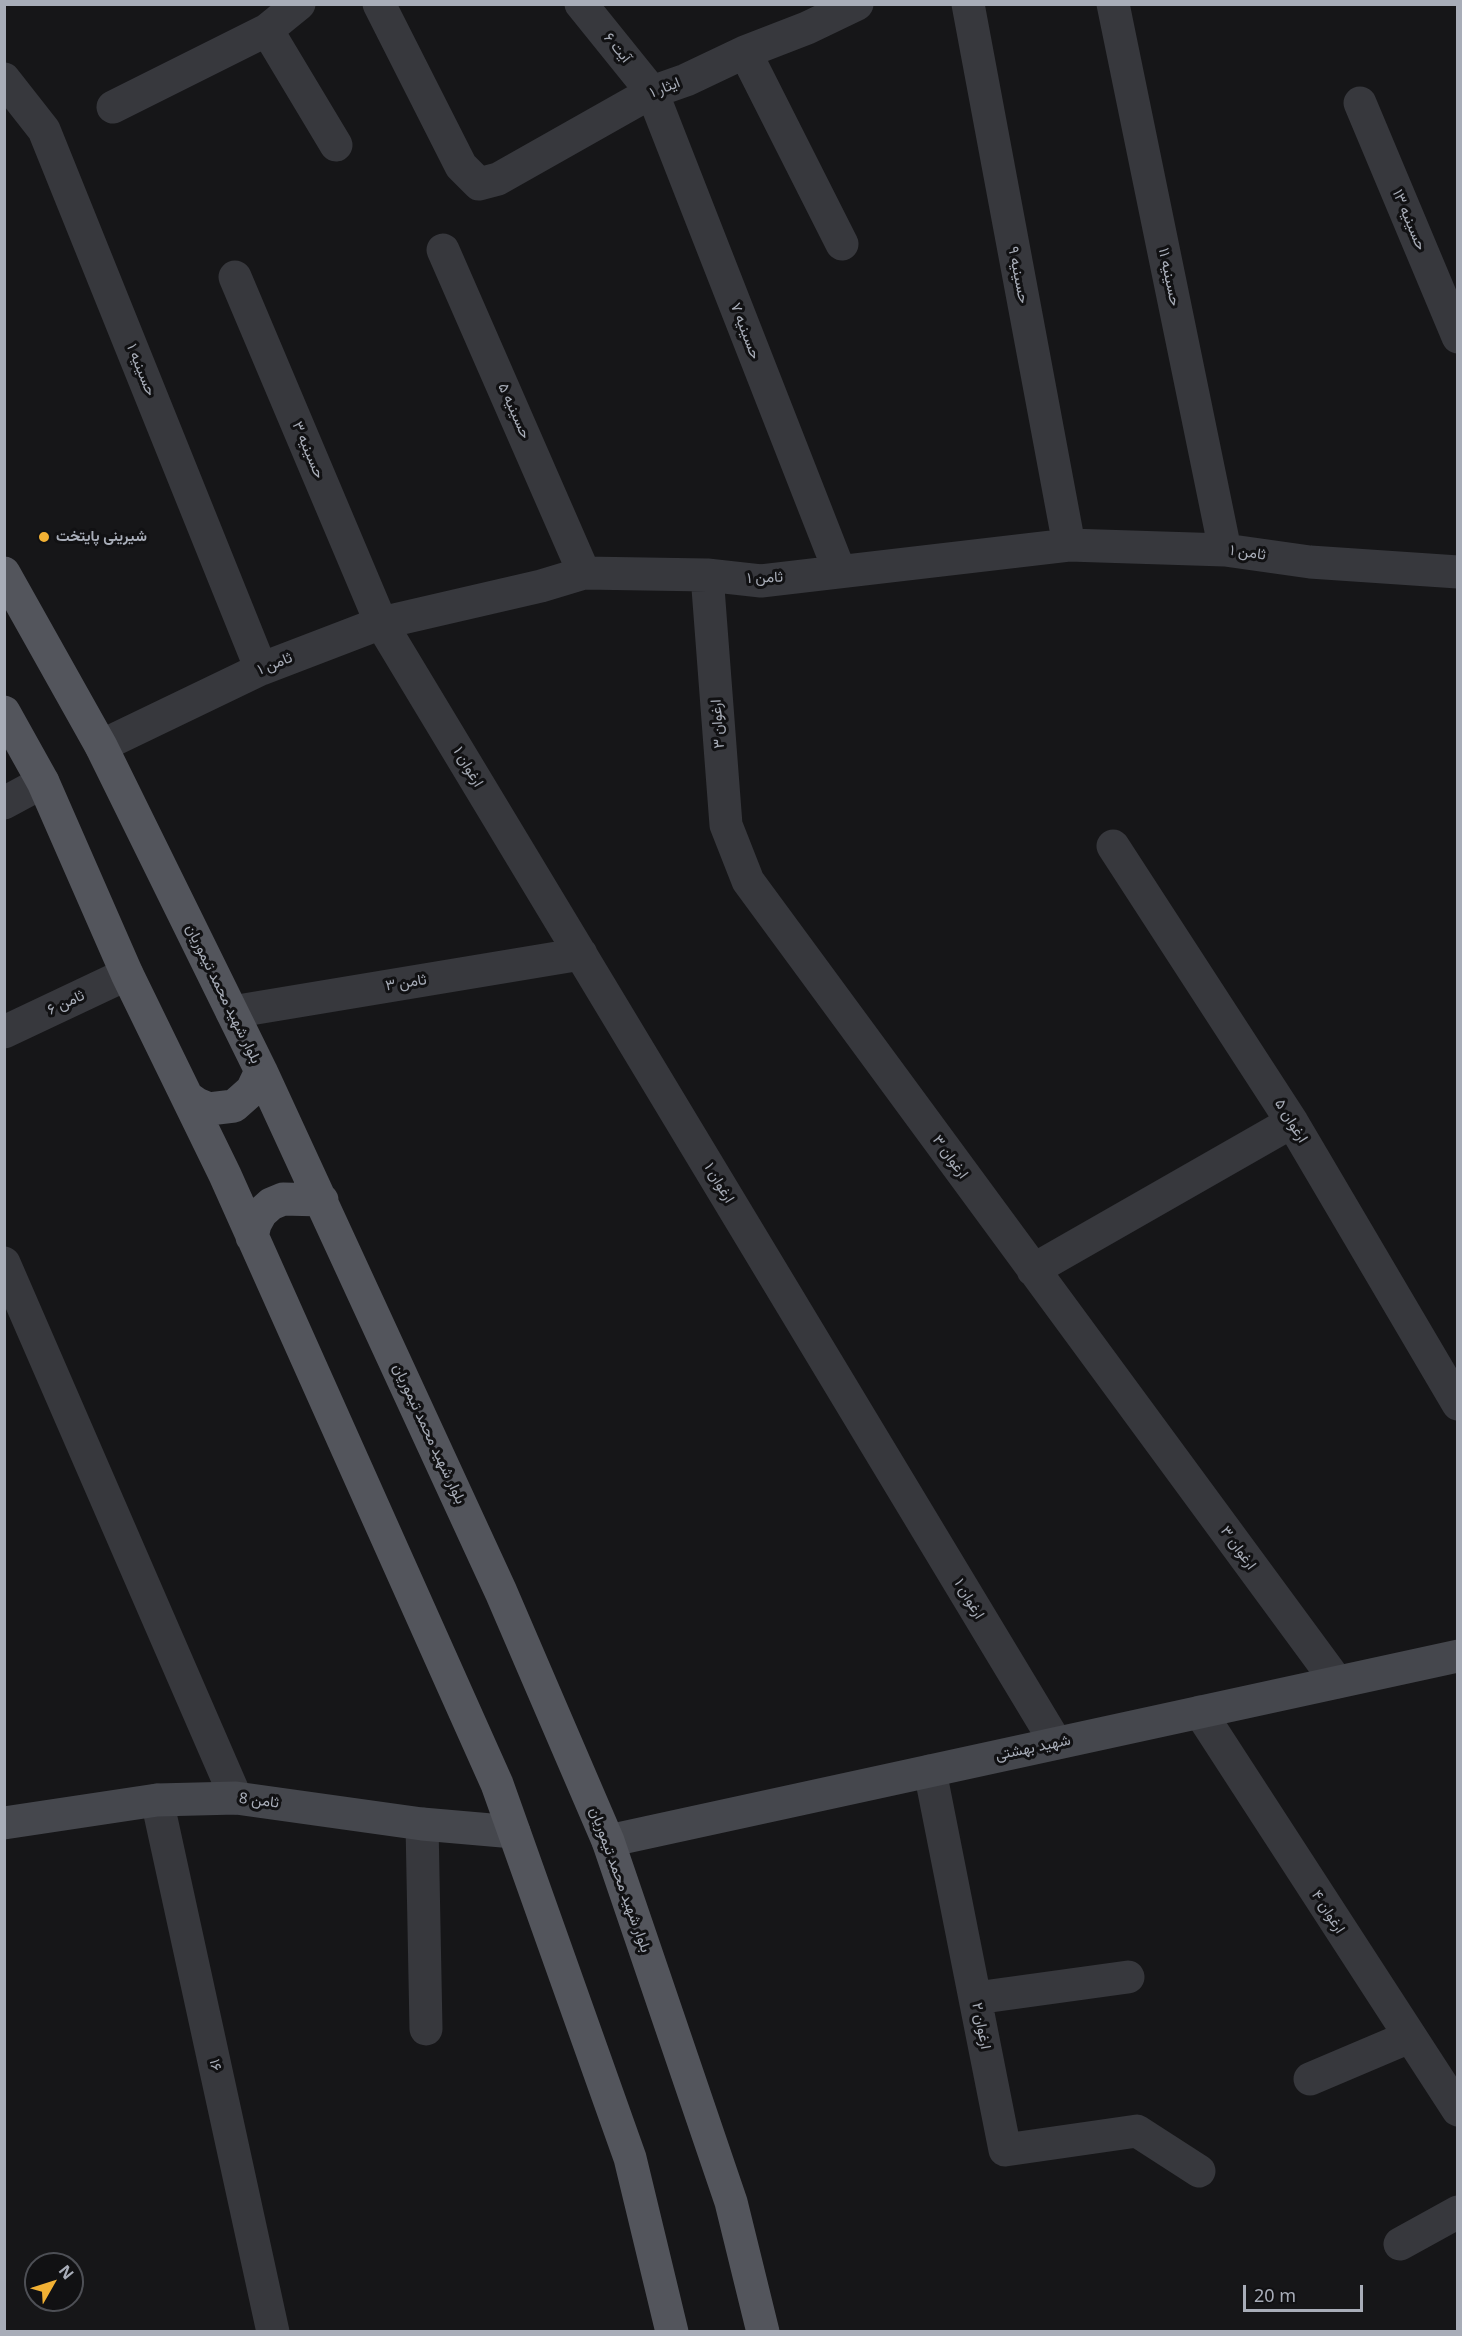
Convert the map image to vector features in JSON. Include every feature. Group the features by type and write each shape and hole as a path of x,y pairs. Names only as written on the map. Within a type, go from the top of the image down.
{"main road":[{"name":"بلوار شهید محمد تیموریان","path":"4,573 101,746 261,1071 501,1592 608,1841 731,2202 763,2331"},
{"path":"4,712 44,782 127,974 187,1096 252,1237 492,1773 630,2158 672,2331"},
{"path":"187,1096 196,1104 209,1109 234,1106 252,1090 261,1071"},
{"path":"252,1237 261,1213 271,1204 284,1199 322,1200"}],"street":[{"path":"113,106 267,30 299,4"},
{"name":"ایثار ۱","path":"379,4 461,166 478,184 498,179 652,92 686,80 857,4"},
{"name":"آیت ۶","path":"581,4 652,92"},
{"name":"حسینیه ۹","path":"968,4 1069,545"},
{"name":"حسینیه ۱۱","path":"1113,4 1225,550"},
{"path":"267,30 336,146"},
{"path":"745,52 842,244"},
{"name":"حسینیه ۱","path":"4,79 44,130 261,669"},
{"name":"حسینیه ۷","path":"652,92 838,570"},
{"name":"حسینیه ۱۳","path":"1360,103 1458,337"},
{"name":"حسینیه ۵","path":"443,250 584,573"},
{"name":"حسینیه ۳","path":"235,278 381,623"},
{"name":"ثامن ۱","path":"101,746 261,669 381,623 541,586 584,573 707,575 761,581 838,570 1069,545 1225,550 1310,562 1458,572"},
{"name":"ارغوان ۳","path":"707,575 726,825 748,881 1337,1682"},
{"name":"ارغوان ۱","path":"381,623 1056,1743"},
{"path":"4,803 44,782"},
{"name":"ارغوان ۵","path":"1113,846 1292,1122 1458,1404"},
{"name":"ثامن ۳","path":"232,1012 580,954"},
{"name":"ثامن ۶","path":"4,1032 127,974"},
{"path":"1033,1270 1292,1122"},
{"path":"4,1263 236,1798"},
{"name":"شهید بهشتی","path":"608,1841 1458,1656"},
{"name":"ارغوان ۴","path":"1200,1712 1458,2110"},
{"name":"ارغوان ۲","path":"930,1770 1005,2150 1137,2131 1199,2171"},
{"name":"ثامن 8","path":"4,1823 157,1800 236,1798 422,1824 514,1832"},
{"name":"۱۶","path":"157,1800 273,2331"},
{"path":"422,1824 426,2029"},
{"path":"976,1998 1128,1977"},
{"path":"1311,2079 1409,2037"},
{"path":"1400,2244 1458,2212"}],"place":[{"name":"شیرینی پایتخت","path":"44,537"}]}
